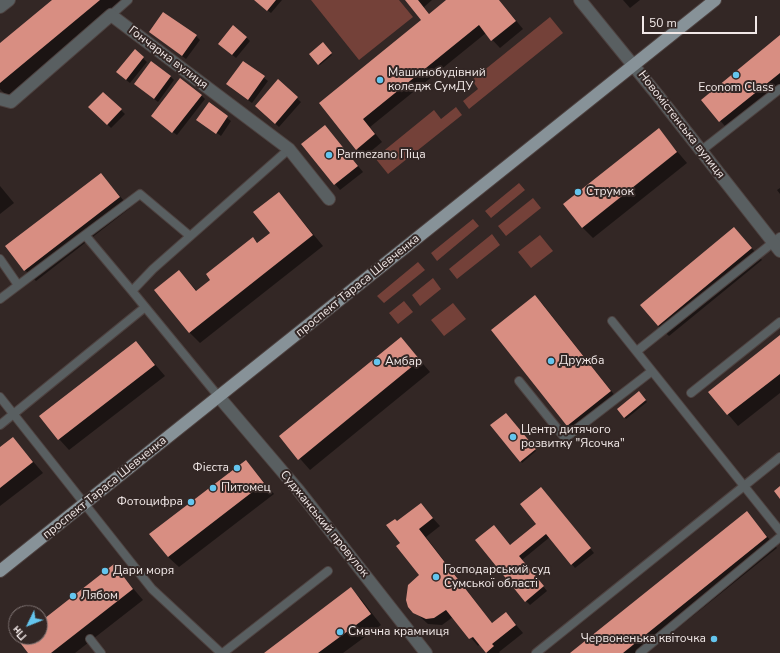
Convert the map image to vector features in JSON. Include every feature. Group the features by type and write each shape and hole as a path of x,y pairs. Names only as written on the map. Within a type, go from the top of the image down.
{"main road":[{"name":"проспект Тараса Шевченка","path":"0,571 715,0"}],"street":[{"path":"0,7 9,0"},
{"name":"Новомістенська вулиця","path":"580,0 778,244"},
{"path":"0,99 11,102 111,15"},
{"name":"Гончарна вулиця","path":"111,15 289,149 329,199"},
{"name":"Суджанський провулок","path":"219,397 299,491 426,653"}],"lane":[{"path":"111,15 128,0"},
{"path":"702,150 780,89"},
{"path":"132,291 153,269 289,149"},
{"path":"0,299 140,194 190,236"},
{"path":"85,235 219,397"},
{"path":"637,352 778,244"},
{"path":"0,259 18,285"},
{"path":"0,425 144,308"},
{"path":"612,321 780,531"},
{"path":"691,393 780,322"},
{"path":"519,381 565,438 652,371"},
{"path":"0,398 152,589 222,653 328,571"},
{"path":"536,653 780,457"},
{"path":"640,653 780,537"},
{"path":"90,640 101,653"}],"shaded area":[{"path":"311,0 399,0 413,17 359,60"},
{"path":"550,17 563,33 469,109 463,101 478,89 472,80"},
{"path":"456,107 462,115 388,174 375,158 434,110 441,119"},
{"path":"519,183 525,190 491,218 485,211"},
{"path":"533,198 541,208 506,236 498,226"},
{"path":"473,219 479,226 437,261 431,253"},
{"path":"492,234 500,245 457,279 449,269"},
{"path":"540,235 553,251 531,268 518,252"},
{"path":"418,262 425,270 384,303 377,296"},
{"path":"433,278 441,289 420,306 412,295"},
{"path":"404,301 413,312 398,324 389,313"},
{"path":"453,303 466,319 444,336 431,320"}],"building":[{"path":"52,0 100,0 0,83 0,43"},
{"path":"254,0 276,0 267,11"},
{"name":"Машинобудівний коледж СумДУ","path":"405,0 418,0 429,14 446,0 499,0 516,21 491,41 479,25 363,119 375,134 356,150 319,103 421,20"},
{"path":"163,12 197,35 182,56 149,32"},
{"path":"233,25 247,37 232,55 218,44"},
{"path":"780,35 780,73 719,122 701,100"},
{"path":"323,42 332,53 318,65 309,54"},
{"path":"135,49 144,57 126,80 116,72"},
{"path":"151,61 171,76 154,99 134,84"},
{"path":"243,61 265,76 248,100 226,84"},
{"path":"180,78 202,95 172,133 151,116"},
{"path":"278,79 298,97 275,124 255,106"},
{"path":"103,92 122,109 107,125 88,107"},
{"path":"209,102 228,116 216,134 196,120"},
{"name":"Parmezano Піца","path":"325,125 358,166 334,185 301,144"},
{"path":"659,128 677,152 582,228 563,204"},
{"path":"101,173 120,197 24,271 5,246"},
{"path":"279,192 313,235 189,333 154,290 179,270 196,291 210,280 206,274 253,237 257,243 270,233 253,212"},
{"path":"734,227 752,248 658,326 640,305"},
{"name":"Дружба","path":"535,295 611,391 567,426 491,330"},
{"path":"780,335 780,374 727,415 708,392"},
{"path":"401,337 420,360 298,460 279,436"},
{"path":"136,341 155,365 58,440 39,416"},
{"path":"639,391 646,400 624,418 617,409"},
{"name":"Центр дитячого розвитку \"Ясочка\"","path":"506,413 536,449 520,462 490,425"},
{"path":"13,437 33,462 0,488 0,447"},
{"path":"246,460 264,483 168,557 149,534"},
{"path":"780,486 780,499 774,491"},
{"path":"541,487 591,548 571,565 546,534 519,556 544,586 525,602 475,540 494,525 510,545 536,524 520,504"},
{"name":"Господарський суд Сумської області","path":"421,503 433,518 419,529 492,623 506,612 516,625 492,644 494,646 486,653 473,637 469,639 446,610 434,618 426,619 413,613 408,607 406,600 408,585 419,575 396,546 400,543 386,525 395,519 397,521"},
{"path":"747,511 767,537 623,653 570,653"},
{"path":"114,564 133,589 51,653 28,653 22,645 48,645 48,616"},
{"path":"351,587 371,614 318,653 264,653"}],"place":[{"name":"Econom Class","path":"736,75"},
{"name":"Машинобудівний коледж СумДУ","path":"380,80"},
{"name":"Parmezano Піца","path":"329,155"},
{"name":"Струмок","path":"578,192"},
{"name":"Дружба","path":"551,361"},
{"name":"Амбар","path":"377,362"},
{"name":"Центр дитячого розвитку \"Ясочка\"","path":"513,437"},
{"name":"Фієста","path":"237,468"},
{"name":"Питомец","path":"213,488"},
{"name":"Фотоцифра","path":"191,502"},
{"name":"Дари моря","path":"105,571"},
{"name":"Господарський суд Сумської області","path":"436,577"},
{"name":"Лябом","path":"73,596"},
{"name":"Смачна крамниця","path":"340,632"},
{"name":"Червоненька квіточка","path":"714,639"}]}
